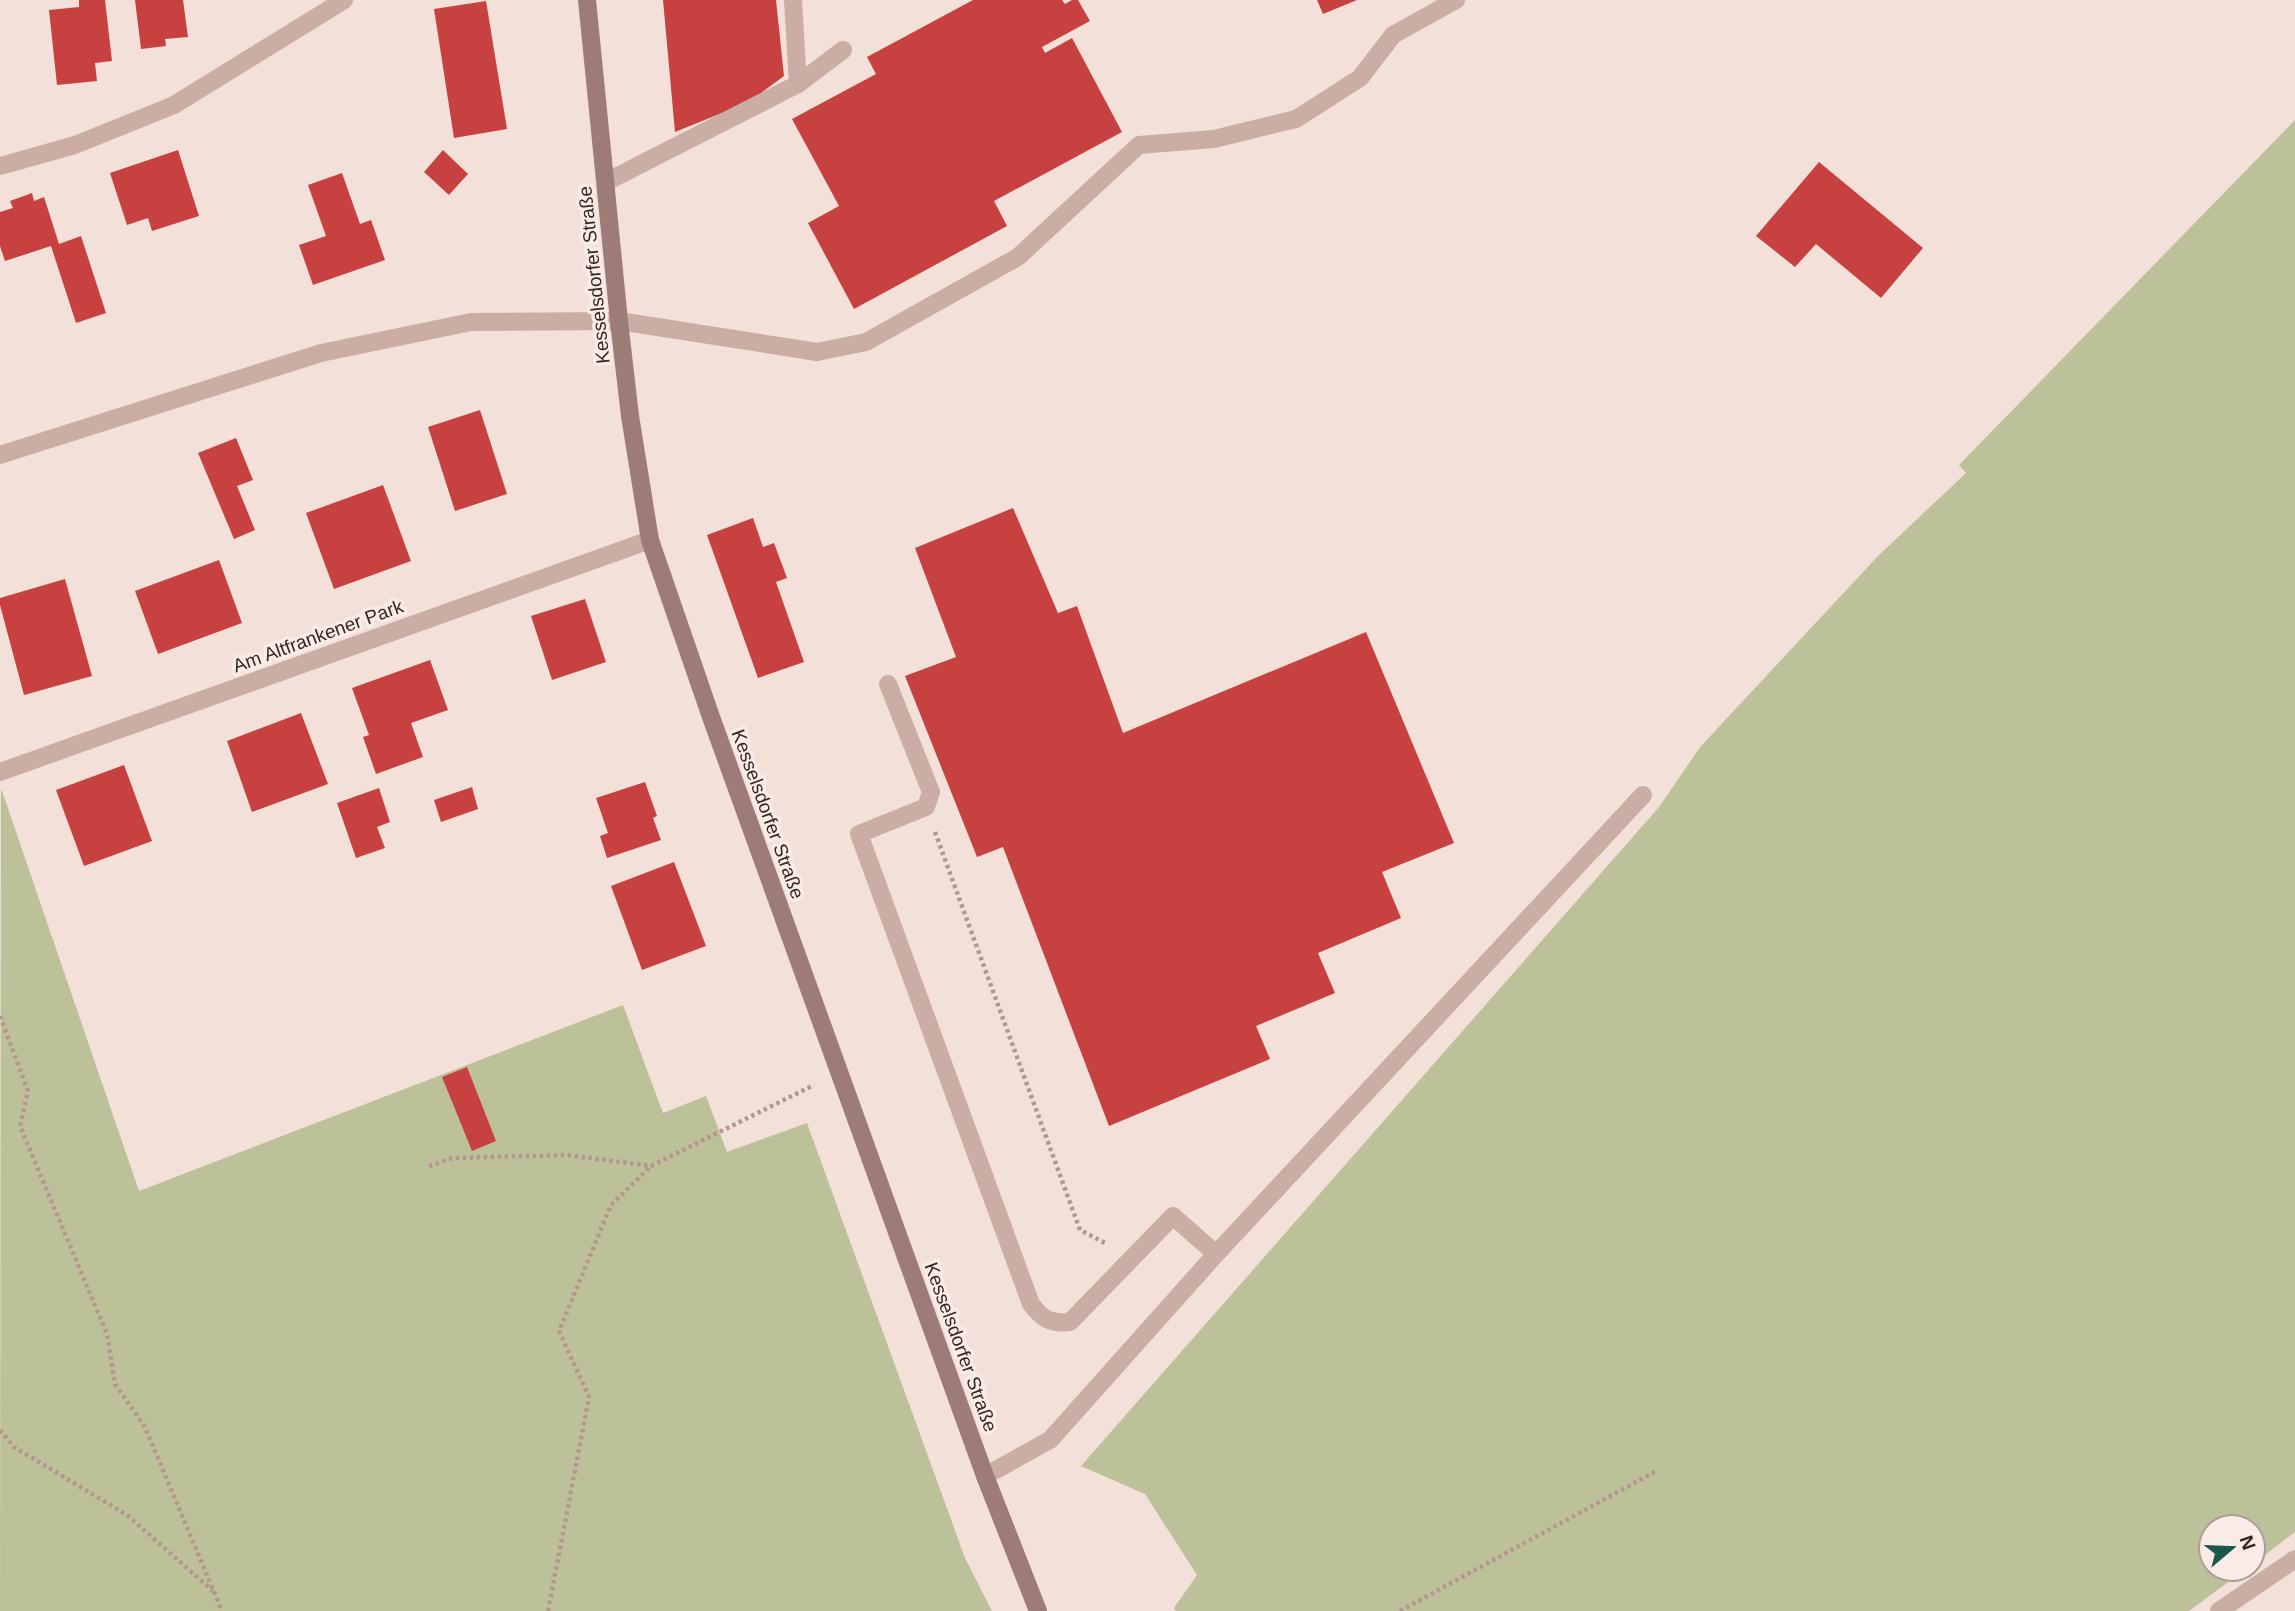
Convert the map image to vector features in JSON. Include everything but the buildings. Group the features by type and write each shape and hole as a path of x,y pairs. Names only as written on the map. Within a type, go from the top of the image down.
{"main road":[{"name":"Kesselsdorfer Straße","path":"586,0 630,416 650,540 711,717 985,1476 1038,1611"}],"street":[{"path":"0,166 75,145 174,105 344,0"},
{"path":"793,0 798,84"},
{"path":"0,455 321,353 471,322 619,321 817,352 866,342 1018,257 1139,145 1214,139 1296,119 1360,78 1393,35 1456,0"},
{"path":"606,182 798,84 843,50"},
{"name":"Am Altfrankener Park","path":"0,772 650,540"},
{"path":"888,684 931,792 926,807 859,834 1031,1304 1039,1315 1054,1324 1070,1322 1173,1216 1216,1254"},
{"path":"985,1476 1050,1440 1216,1254 1643,795"},
{"path":"2219,1611 2295,1559"}],"path":[{"path":"926,807 1080,1230 1111,1246"},
{"path":"0,1016 28,1091 20,1126 107,1334 115,1384 145,1427 222,1611"},
{"path":"548,1611 589,1397 559,1331 611,1205 651,1166 840,1072"},
{"path":"429,1166 453,1158 567,1155 651,1166"},
{"path":"0,1430 15,1447 127,1515 214,1592"},
{"path":"1400,1611 1658,1470"}],"green space":[{"path":"2295,120 2295,1532 2267,1553 2267,1513 2197,1513 2197,1583 2227,1583 2189,1611 1176,1611 1174,1608 1197,1575 1145,1494 1081,1466 1659,807 1701,746 1878,556 1966,473 1959,465"},
{"path":"1,788 139,1191 623,1005 663,1113 706,1096 727,1152 807,1123 965,1558 992,1611 0,1611"}]}
